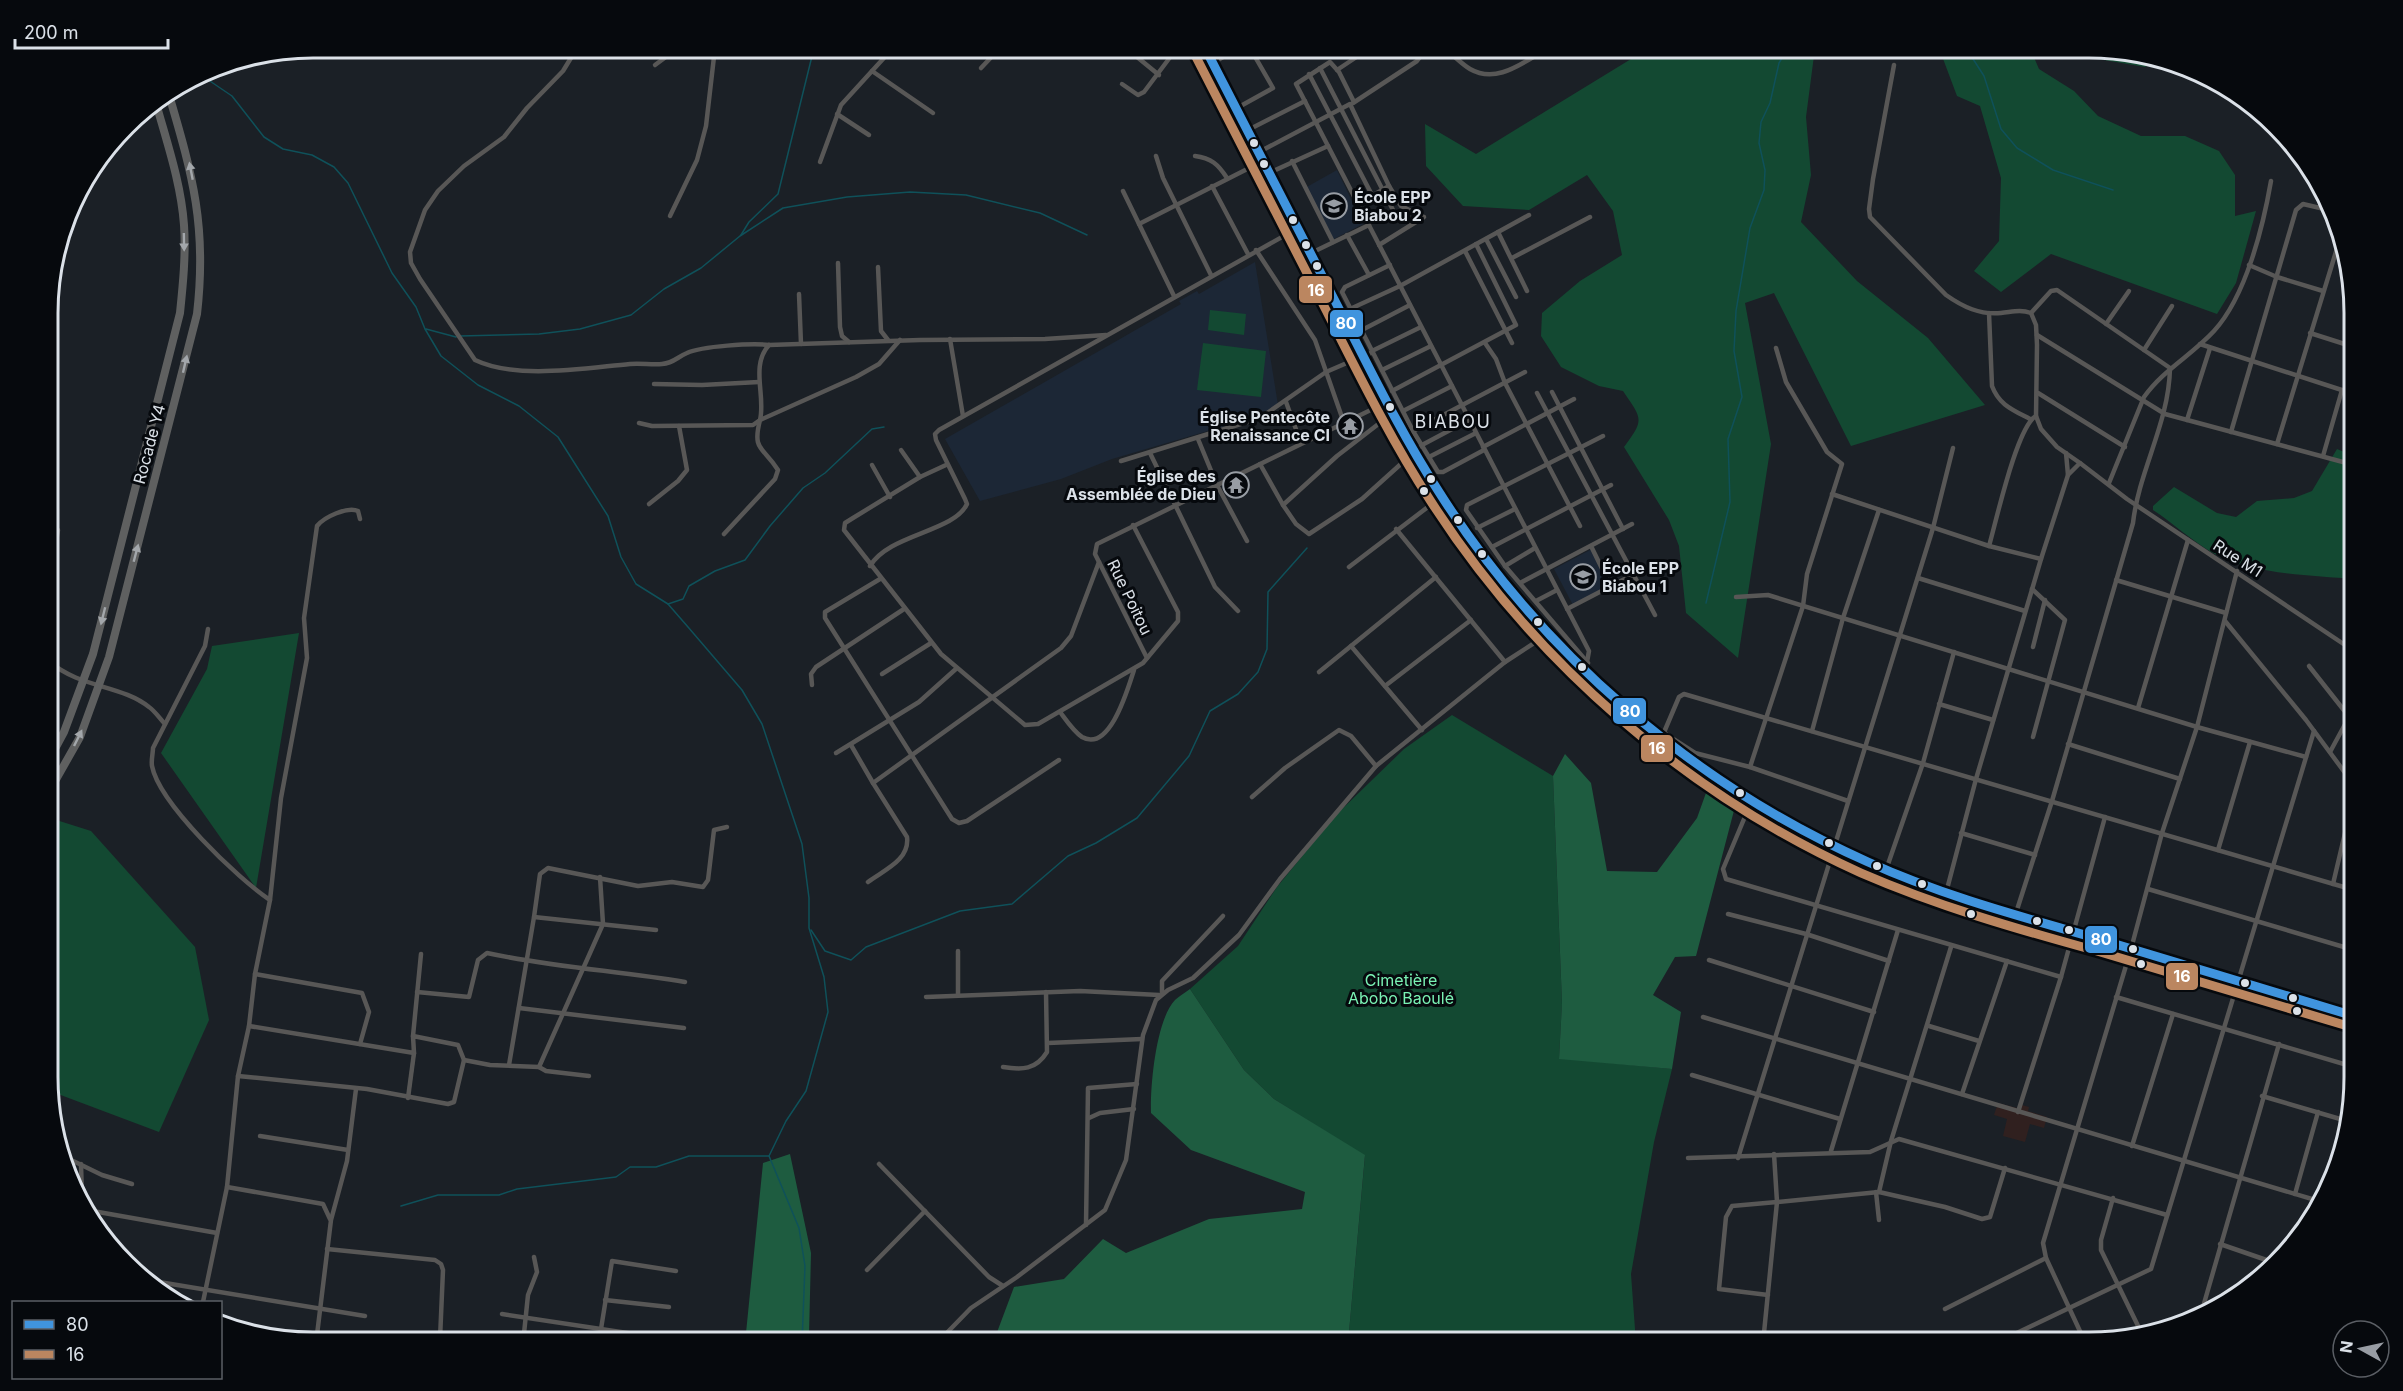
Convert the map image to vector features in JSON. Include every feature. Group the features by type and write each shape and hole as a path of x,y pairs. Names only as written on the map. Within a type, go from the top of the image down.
{"highway":[{"name":"Rocade Y4","path":"58,776 80,737 109,657 196,314 201,260 200,224 188,154 171,102"},
{"name":"Rocade Y4","path":"58,743 93,654 180,313 185,262 184,224 173,158 158,111"}],"main road":[{"path":"1210,58 1387,402 1441,497 1476,546 1548,634 1585,672 1723,783 1833,847 1946,893 2015,916 2344,1013"}],"street":[{"path":"571,58 563,70 527,108 504,137 464,166 432,200 425,210 411,252 411,263 420,279 475,360 485,364 572,371 633,364 661,365 675,362 687,352 754,343 769,345 888,340 1045,339 1106,335"},
{"path":"655,65 664,58"},
{"path":"670,216 700,149 706,126 714,58"},
{"path":"820,162 837,114 846,97 884,58"},
{"path":"981,68 990,58"},
{"path":"1138,58 1159,75"},
{"path":"1122,84 1138,95 1144,92 1159,75 1169,58"},
{"path":"1213,63 1221,58"},
{"path":"1237,108 1273,88 1256,58"},
{"path":"1337,70 1356,58"},
{"path":"1259,152 1342,109 1420,58"},
{"path":"1456,58 1471,69 1495,75 1504,74 1532,58"},
{"path":"1379,245 1424,217 1401,206 1389,186 1337,70 1330,62 1296,84 1588,651 1585,672"},
{"path":"1894,65 1869,209 1870,216 1946,295 1968,309 1989,313 2015,310 2031,313 2035,318 2038,393 2036,416 2030,419 2016,452 1989,546"},
{"path":"1320,68 1393,210"},
{"path":"872,71 933,112"},
{"path":"1309,75 1372,195"},
{"path":"1248,130 1305,101"},
{"path":"837,114 869,135"},
{"path":"1269,172 1328,146"},
{"path":"1156,156 1175,204 1211,275"},
{"path":"1195,156 1207,158 1216,163 1227,178"},
{"path":"1139,224 1263,161"},
{"path":"1292,161 1333,242"},
{"path":"2109,483 2142,402 2152,385 2200,344 2231,308 2249,265 2271,181"},
{"path":"1212,186 1248,254"},
{"path":"1358,204 1389,186"},
{"path":"1122,190 1174,296"},
{"path":"2232,432 2300,206 2308,205 2321,208"},
{"path":"1350,309 1400,286 1529,215"},
{"path":"1512,258 1590,217"},
{"path":"1311,253 1369,225"},
{"path":"870,566 874,560 897,544 951,519 965,509 967,504 965,499 946,465 935,434 1248,254 1298,228"},
{"path":"1498,232 1527,291"},
{"path":"1347,235 1369,275"},
{"path":"1486,239 1516,297"},
{"path":"1392,391 1515,327 1515,322 1476,244"},
{"path":"2277,444 2336,249"},
{"path":"1256,250 1315,340 1344,423"},
{"path":"1465,251 1512,343"},
{"path":"838,262 840,327 842,336 849,342"},
{"path":"2249,265 2277,277 2323,291"},
{"path":"1389,266 1344,288 1342,294 1374,350 1413,431 1440,473 1574,399"},
{"path":"878,267 881,331 888,340"},
{"path":"2031,313 2051,291 2057,290 2170,368"},
{"path":"2106,324 2129,291"},
{"path":"799,294 801,344"},
{"path":"1362,330 1410,305"},
{"path":"2144,350 2172,306"},
{"path":"1989,313 1992,386 1995,395 2005,406 2030,419"},
{"path":"1121,461 1260,418 1326,372 1364,357 1421,327"},
{"path":"2310,333 2344,344"},
{"path":"2037,335 2164,414 2344,462"},
{"path":"950,339 963,416"},
{"path":"639,423 652,426 753,425 879,364 900,340"},
{"path":"1485,343 1496,359 1505,383 1580,526"},
{"path":"2200,344 2342,390 2323,456"},
{"path":"724,534 775,478 778,470 757,445 755,435 764,404 759,382 760,363 769,345"},
{"path":"1382,370 1431,346"},
{"path":"1750,767 1803,606 1807,574 1841,468 1841,462 1825,449 1786,382 1776,348"},
{"path":"2187,420 2210,348"},
{"path":"2015,916 2052,801 2082,691 2133,523 2135,504 2164,414 2170,390 2170,368"},
{"path":"1413,431 1526,372"},
{"path":"654,384 702,385 759,382"},
{"path":"1403,411 1452,386"},
{"path":"1552,392 1623,529"},
{"path":"1537,393 1655,615"},
{"path":"2038,393 2125,447"},
{"path":"1286,402 1301,443"},
{"name":"Rue Poitou","path":"1147,658 1099,562 1094,548 1097,544 1387,402"},
{"name":"Rue M1","path":"2036,416 2041,429 2066,453 2135,504 2344,644"},
{"path":"1260,464 1283,506 1296,524 1309,534 1362,499 1422,445 1469,420"},
{"path":"1283,506 1337,456 1381,422 1385,424 1405,460"},
{"path":"649,504 678,481 687,470 679,426"},
{"path":"1429,457 1476,433"},
{"path":"1588,663 1505,566 1466,510 1467,505 1604,436"},
{"path":"1198,439 1218,485 1247,541"},
{"path":"1738,1158 1815,904 1918,579 1953,448"},
{"path":"901,450 920,477"},
{"path":"1150,453 1215,587 1239,611"},
{"path":"1946,893 2008,668 2068,475 2066,453"},
{"path":"2068,475 2080,463"},
{"path":"872,465 890,497"},
{"path":"946,465 920,477 844,523 848,536 931,643 1025,725 1038,724 1134,670 1178,621 1178,612 1133,525"},
{"path":"1492,547 1569,504 1611,485"},
{"path":"1832,494 1989,546 2041,559"},
{"path":"1349,567 1441,497"},
{"path":"203,1301 227,1187 238,1076 249,1026 255,974 270,900 280,808 307,658 304,618 317,526 324,519 351,509 358,512 360,519"},
{"path":"1477,528 1515,509"},
{"path":"1812,731 1843,618 1879,510"},
{"path":"1520,583 1632,524"},
{"path":"1396,529 1505,662"},
{"path":"2138,708 2188,540"},
{"path":"1591,546 1611,587"},
{"path":"1505,566 1535,548"},
{"path":"873,783 1061,648 1071,636 1099,562"},
{"path":"1567,609 1642,570"},
{"path":"2080,1332 2046,1257 2043,1243 2131,949 2162,832 2197,727 2237,571"},
{"path":"1319,672 1436,577"},
{"path":"880,579 824,615 952,819 959,823 967,821 1059,760"},
{"path":"1918,579 2025,611"},
{"path":"2116,580 2226,613"},
{"path":"2032,589 2065,620 2033,737"},
{"path":"1536,602 1557,590"},
{"path":"1736,597 1762,594 2197,727 2306,757"},
{"path":"2033,646 2045,600"},
{"path":"812,685 811,674 816,667 904,609"},
{"path":"1385,686 1471,620"},
{"path":"2225,621 2344,771"},
{"path":"208,629 205,646 153,747 152,765 156,778 172,804 241,878 270,900"},
{"path":"926,997 1046,992 1161,994 1199,974 1239,935 1280,879 1376,766 1505,662 1548,634"},
{"path":"882,674 931,643"},
{"path":"1351,646 1422,730"},
{"path":"1886,870 1923,764 1954,652"},
{"path":"2309,666 2344,711"},
{"path":"58,668 69,676 149,707 165,724"},
{"path":"836,753 919,702 957,668"},
{"path":"1060,712 1081,736 1090,740 1100,737 1122,709 1134,670"},
{"path":"1848,801 1750,767 1695,753 1663,735 1679,697 1684,694 1866,745 1923,764 2105,818 2162,832 2344,887"},
{"path":"1940,704 1993,720"},
{"path":"2330,752 2344,726"},
{"path":"1252,797 1285,768 1339,730 1351,735 1376,766"},
{"path":"2020,1332 2151,1269 2182,1160 2240,982 2314,731"},
{"path":"2218,850 2250,741"},
{"path":"2068,744 2180,778"},
{"path":"851,745 907,837 908,844 903,856 868,882"},
{"path":"1752,800 1723,869 1724,876 1732,881 1815,904 1951,947 2061,977"},
{"path":"2018,1112 2061,977 2105,818"},
{"path":"509,1065 540,874 544,870 554,869 638,886 672,882 703,887 708,880 714,830 727,827"},
{"path":"1961,833 2035,855"},
{"path":"2333,884 2344,837"},
{"path":"539,1067 603,924 600,877"},
{"path":"2148,888 2344,947"},
{"path":"1728,914 1806,934 1889,962"},
{"path":"948,1332 972,1308 1105,1210 1126,1160 1143,1039 1161,994 1162,981 1222,916"},
{"path":"534,917 656,930"},
{"path":"1831,1151 1898,930"},
{"path":"1879,1220 1877,1192 1951,947"},
{"path":"958,951 958,995"},
{"path":"417,992 465,999 471,992 481,956 487,953 583,970 619,971 636,976 685,982"},
{"path":"408,1098 414,1053 412,1036 421,954"},
{"path":"1709,960 1874,1012"},
{"path":"1962,1094 2007,961"},
{"path":"255,974 362,993 369,1012 360,1044"},
{"path":"1003,1067 1026,1069 1033,1066 1047,1052 1046,992"},
{"path":"2116,997 2344,1064"},
{"path":"519,1008 684,1028"},
{"path":"2132,1146 2173,1014"},
{"path":"1703,1017 2313,1199"},
{"path":"249,1026 414,1053"},
{"path":"1929,1026 1979,1041"},
{"path":"238,1076 356,1089 452,1104 463,1071 464,1060 458,1045 412,1036"},
{"path":"1048,1043 1143,1039"},
{"path":"2205,1305 2238,1177 2279,1044"},
{"path":"464,1060 539,1067 546,1071 589,1076"},
{"path":"1692,1075 1840,1119"},
{"path":"1086,1225 1088,1088 1137,1084"},
{"path":"318,1332 331,1220 348,1150 356,1089"},
{"path":"2262,1096 2341,1118"},
{"path":"1089,1118 1100,1113 1134,1109"},
{"path":"2295,1194 2318,1112"},
{"path":"260,1136 348,1150"},
{"path":"1688,1158 1738,1158 1831,1151 1870,1152 1899,1138 2167,1215"},
{"path":"1764,1332 1777,1202 1774,1154"},
{"path":"72,1160 132,1184"},
{"path":"81,1164 82,1183"},
{"path":"879,1164 989,1277 1003,1286"},
{"path":"1768,1295 1720,1291 1718,1286 1730,1208 1877,1192 1986,1219 1990,1217 2005,1168"},
{"path":"227,1187 323,1204 331,1220"},
{"path":"2113,1198 2100,1245 2139,1328"},
{"path":"867,1270 925,1211"},
{"path":"97,1212 218,1233"},
{"path":"2220,1245 2266,1262"},
{"path":"327,1249 435,1260 441,1264 443,1270 440,1332"},
{"path":"524,1332 529,1290 537,1272 534,1257"},
{"path":"1945,1309 2046,1257"},
{"path":"601,1329 612,1261 676,1271"},
{"path":"161,1282 365,1316"},
{"path":"605,1300 669,1307"},
{"path":"502,1314 621,1332"}],"shaded area":[{"name":"École EPP Biabou 2","path":"1337,170 1363,224 1332,240 1305,188"},
{"path":"1255,262 1278,405 1259,416 1112,459 1061,479 980,501 945,439 1181,304 1179,301 1197,291 1199,294"},
{"name":"École EPP Biabou 1","path":"1592,549 1611,586 1573,605 1554,569"},
{"path":"1998,1103 2021,1109 2022,1105 2029,1107 2028,1111 2047,1117 2044,1128 2030,1124 2025,1142 2003,1136 2007,1119 1994,1115"}],"green space":[{"path":"1633,58 1814,58 1806,117 1811,175 1801,222 1857,281 1928,338 1985,405 1851,446 1774,293 1745,303 1771,444 1738,658 1686,613 1679,546 1669,520 1624,447 1638,424 1639,419 1634,408 1623,391 1599,386 1561,367 1541,336 1542,313 1580,281 1622,255 1613,211 1587,175 1529,210 1463,206 1426,166 1425,124 1476,154"},
{"path":"1943,58 2034,58 2039,69 2074,91 2098,116 2141,136 2185,136 2219,151 2235,175 2235,216 2256,211 2236,283 2217,314 2051,254 2001,292 1974,271 1999,241 2001,178 1980,106 1957,96"},
{"path":"2094,58 2148,65 2145,67"},
{"path":"1210,310 1246,314 1244,335 1208,330"},
{"path":"1203,343 1266,351 1261,397 1197,390"},
{"path":"2337,449 2344,452 2344,578 2282,573 2229,560 2205,548 2153,510 2153,506 2174,487 2217,513 2236,517 2257,501 2294,498 2312,491"},
{"path":"299,633 256,888 161,753 207,669 212,646"},
{"name":"Cimetière Abobo Baoulé","path":"1452,715 1553,776 1562,1004 1559,1058 1672,1069 1654,1142 1631,1274 1635,1332 1349,1332 1365,1156 1274,1099 1244,1070 1190,989 1238,946 1277,887 1335,816 1404,749"},
{"path":"1565,754 1591,783 1607,871 1657,872 1697,818 1711,779 1737,799 1696,956 1675,957 1653,995 1681,1012 1672,1069 1559,1059 1562,1003 1553,776"},
{"path":"58,821 91,831 195,947 209,1020 159,1132 59,1094"},
{"path":"1190,989 1244,1070 1274,1099 1365,1155 1349,1332 997,1332 1014,1287 1064,1279 1103,1239 1126,1253 1209,1219 1302,1209 1305,1192 1191,1150 1151,1113 1153,1071 1159,1037 1168,1009 1175,1000"},
{"path":"790,1154 811,1253 809,1332 746,1332 763,1163"}],"waterway":[{"path":"741,235 749,222 778,194 812,58"},
{"path":"1706,603 1730,502 1728,439 1742,397 1734,351 1736,311 1750,228 1764,190 1765,170 1759,143 1761,122 1770,103 1782,58"},
{"path":"1972,58 1984,76 2001,129 2017,148 2053,170 2113,190"},
{"path":"210,81 232,96 264,137 283,149 312,155 334,167 348,183 392,273 416,307 425,329 441,356 478,385 519,406 558,437 608,516 621,557 636,584 668,604 742,690 762,724 802,844 809,898 809,928 824,977 828,1012 806,1091 786,1121 769,1156 799,1228 805,1266 802,1332"},
{"path":"460,336 539,334 580,329 631,315 664,289 701,268 740,236 783,208 847,197 910,192 966,195 1040,213 1087,235"},
{"path":"426,329 456,337"},
{"path":"668,604 683,599 689,586 715,571 745,560 770,526 803,488 825,473 872,429 884,427"},
{"path":"811,930 825,951 851,960 866,947 960,911 1012,904 1068,856 1096,843 1137,818 1189,756 1210,711 1238,694 1258,672 1267,649 1268,592 1307,548"},
{"path":"401,1206 438,1195 499,1195 517,1189 616,1177 630,1167 656,1167 689,1156 769,1156"}],"transit line":[{"name":"16","path":"1197,58 1376,407 1430,500 1471,559 1517,616 1566,668 1619,718 1675,763 1734,804 1797,841 1861,873 1978,916 2344,1025"},
{"name":"80","path":"1210,58 1385,399 1439,492 1480,551 1525,607 1574,660 1627,708 1683,754 1742,794 1804,831 1896,874 1984,905 2344,1013"}],"place":[{"name":"École EPP Biabou 2","path":"1334,206"},
{"name":"Église Pentecôte Renaissance CI","path":"1350,426"},
{"name":"Église des Assemblée de Dieu","path":"1236,485"},
{"name":"École EPP Biabou 1","path":"1583,577"}],"district":[{"name":"BIABOU","path":"1453,422"}]}
